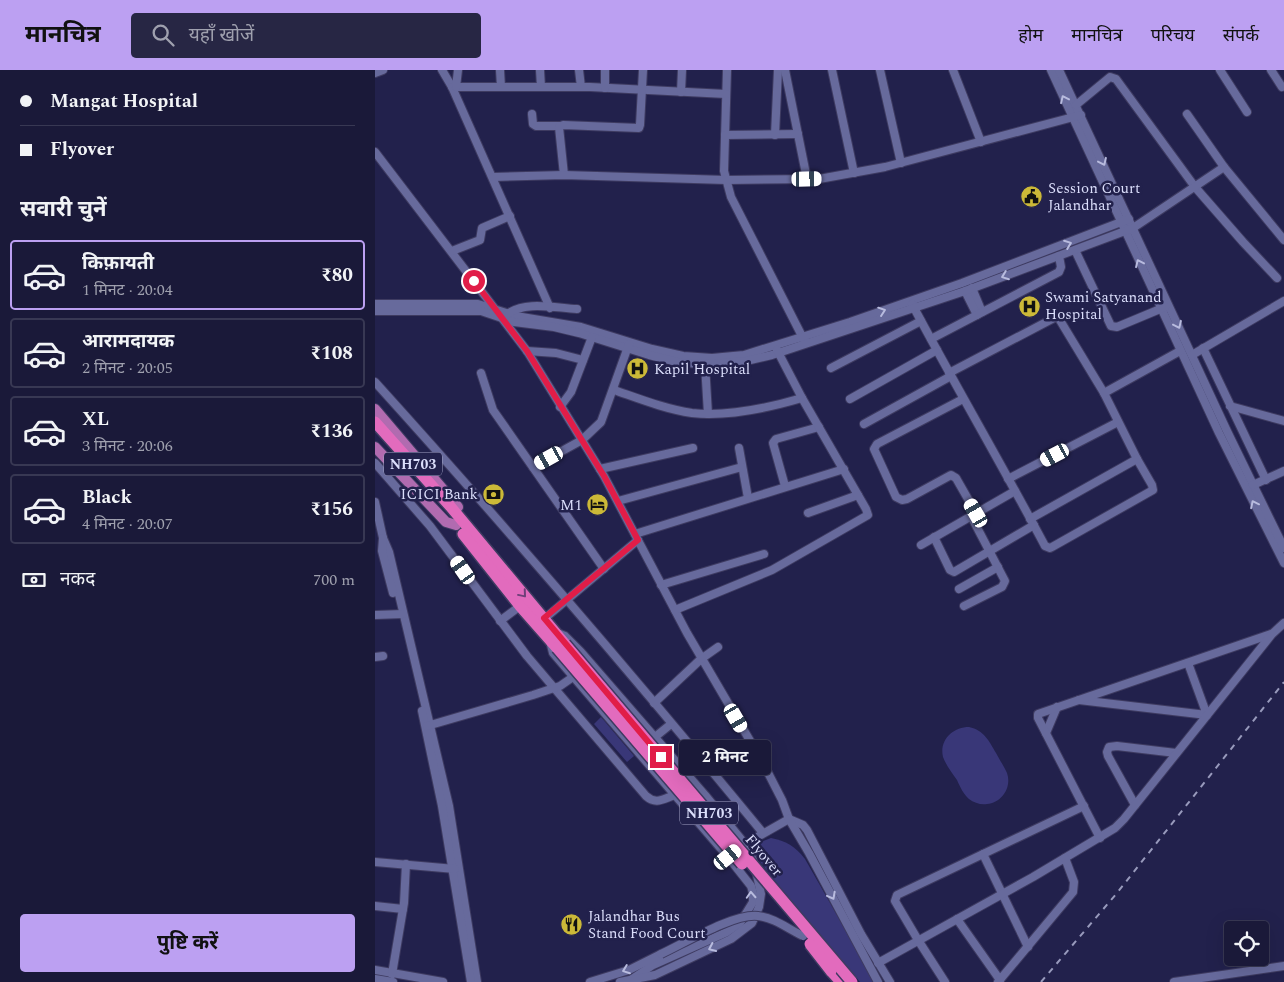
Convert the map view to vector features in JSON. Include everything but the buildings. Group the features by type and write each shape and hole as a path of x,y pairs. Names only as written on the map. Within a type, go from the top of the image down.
{"highway":[{"name":"NH703","path":"375,422 447,509"},
{"name":"NH703","path":"375,432 457,520 544,618 557,641"},
{"name":"NH703","path":"457,520 521,606 557,641"},
{"name":"Flyover","path":"557,641 841,982"},
{"name":"Flyover","path":"557,641 852,982"}],"main road":[{"path":"375,409 458,507 457,520 446,522 375,447"}],"street":[{"path":"375,73 383,70"},
{"path":"442,70 454,87 551,308"},
{"path":"454,87 458,70"},
{"path":"500,70 501,87"},
{"path":"541,70 541,87"},
{"path":"579,70 581,87"},
{"path":"605,70 605,88"},
{"path":"532,114 534,126 637,130 640,125 643,70"},
{"path":"681,92 682,70"},
{"path":"727,70 725,180 731,197 804,340"},
{"path":"775,135 778,70"},
{"path":"785,70 807,179"},
{"path":"833,70 854,173"},
{"path":"880,70 901,163"},
{"path":"953,70 981,142"},
{"path":"1051,70 1121,223 1129,229 1169,306 1253,485 1284,563"},
{"path":"1059,70 1129,219 1129,229 1180,351 1272,532 1284,548"},
{"path":"1220,70 1247,112"},
{"path":"1271,70 1282,86"},
{"path":"1076,105 1107,79 1113,77 1195,187 1277,278"},
{"path":"454,87 581,87 726,94"},
{"path":"1187,114 1224,167 1284,240"},
{"path":"493,177 564,175 725,180 819,179 901,163 1081,115"},
{"path":"559,126 564,175"},
{"path":"725,135 798,134"},
{"path":"375,152 496,310"},
{"path":"375,310 481,311 581,327 681,363 746,362 777,349 1030,262 1059,256 1129,229 1224,167"},
{"path":"451,251 480,240 482,228 510,216"},
{"path":"912,304 969,290 1129,219"},
{"path":"1075,250 1111,326 1117,328 1169,306"},
{"path":"931,339 1059,272 1061,268 1059,256"},
{"path":"969,290 980,313"},
{"path":"1192,355 1284,301"},
{"path":"375,304 478,304 526,324 554,327 591,337 683,356 712,358 745,355 777,349"},
{"path":"864,424 950,375 1056,317 1060,319 1104,393 1153,490 1050,548 1045,546 963,399 950,375 937,350 912,304"},
{"path":"505,316 520,307 577,309"},
{"path":"505,316 618,501 701,658 763,763 782,800 789,819 878,982"},
{"path":"831,368 921,321"},
{"path":"560,407 569,396 591,337"},
{"path":"533,467 582,440 601,422 629,345"},
{"path":"1203,348 1266,480"},
{"path":"675,610 772,570 868,515 844,469 802,398 777,349"},
{"path":"849,399 937,350"},
{"path":"527,351 556,353 583,360"},
{"path":"1104,393 1180,351"},
{"path":"705,364 708,414"},
{"path":"481,373 493,410 603,569"},
{"path":"375,382 450,465 763,833"},
{"path":"614,390 669,408 708,414 764,408 802,398"},
{"path":"963,399 877,444 874,450 898,499 907,499 951,475 956,478 1004,579 1004,584 964,606"},
{"path":"1230,406 1284,421"},
{"path":"1008,479 1118,422"},
{"path":"785,486 773,443 776,439 819,427"},
{"path":"600,469 693,448"},
{"path":"739,448 748,498"},
{"path":"934,537 950,570 954,572 990,552 1032,522 1137,459"},
{"path":"375,463 430,526 500,621 553,688 650,800 657,801 675,795"},
{"path":"618,501 742,467"},
{"path":"544,618 603,569 636,537 748,498 844,469"},
{"path":"1253,485 1284,471"},
{"path":"921,545 1015,491"},
{"path":"808,513 858,495"},
{"path":"375,502 382,551 428,726 477,982"},
{"path":"1272,532 1284,527"},
{"path":"661,585 764,554"},
{"path":"959,589 998,567"},
{"path":"500,621 521,606"},
{"path":"375,615 400,614"},
{"path":"877,963 1002,894 1115,828 1272,634 1284,623"},
{"path":"1100,838 1038,718 1038,714 1272,634"},
{"path":"620,982 655,975 731,939 752,923 759,906 761,894 755,865 745,844 581,652 565,636 557,641 553,653 728,857 751,886 753,893 753,902 741,923 727,932 653,965 633,979"},
{"path":"654,703 701,658 718,648"},
{"path":"1188,663 1207,715"},
{"path":"428,726 553,688 573,677"},
{"path":"1076,700 1207,715"},
{"path":"1046,733 1057,707"},
{"path":"655,738 671,724"},
{"path":"1135,805 1108,756 1109,747 1117,746 1176,753"},
{"path":"945,982 895,901 897,895 1084,806"},
{"path":"728,857 745,844 789,819"},
{"path":"789,819 803,825 807,830 877,963 889,982"},
{"path":"983,854 1028,947"},
{"path":"957,919 999,981 1073,892 1075,882 1065,858"},
{"path":"375,862 455,869"},
{"path":"393,978 403,909 406,864"},
{"path":"455,869 471,982"},
{"path":"375,906 403,909"},
{"name":"Flyover","path":"590,982 629,970 726,923 743,917 756,916 768,918 803,936"},
{"path":"1174,982 1226,979 1284,966"},
{"path":"375,970 393,978"},
{"path":"375,978 443,982"}],"shaded area":[{"path":"601,717 634,756 627,762 594,724"},
{"path":"969,727 979,731 991,744 1007,773 1008,784 1005,793 992,803 980,804 973,802 967,797 943,757 942,751 945,740 958,729"},
{"path":"771,838 790,845 805,859 875,982 860,982 799,911 750,849 758,843"}],"railway":[{"path":"1041,982 1117,893 1284,682"}],"place":[{"name":"Session Court Jalandhar","path":"1032,197"},
{"name":"Swami Satyanand Hospital","path":"1029,306"},
{"name":"Kapil Hospital","path":"638,369"},
{"name":"ICICI Bank","path":"494,494"},
{"name":"M1","path":"598,505"},
{"name":"Jalandhar Bus Stand Food Court","path":"572,925"}],"route":[{"path":"474,281 527,351 604,476 638,540 544,618 661,757"}]}
